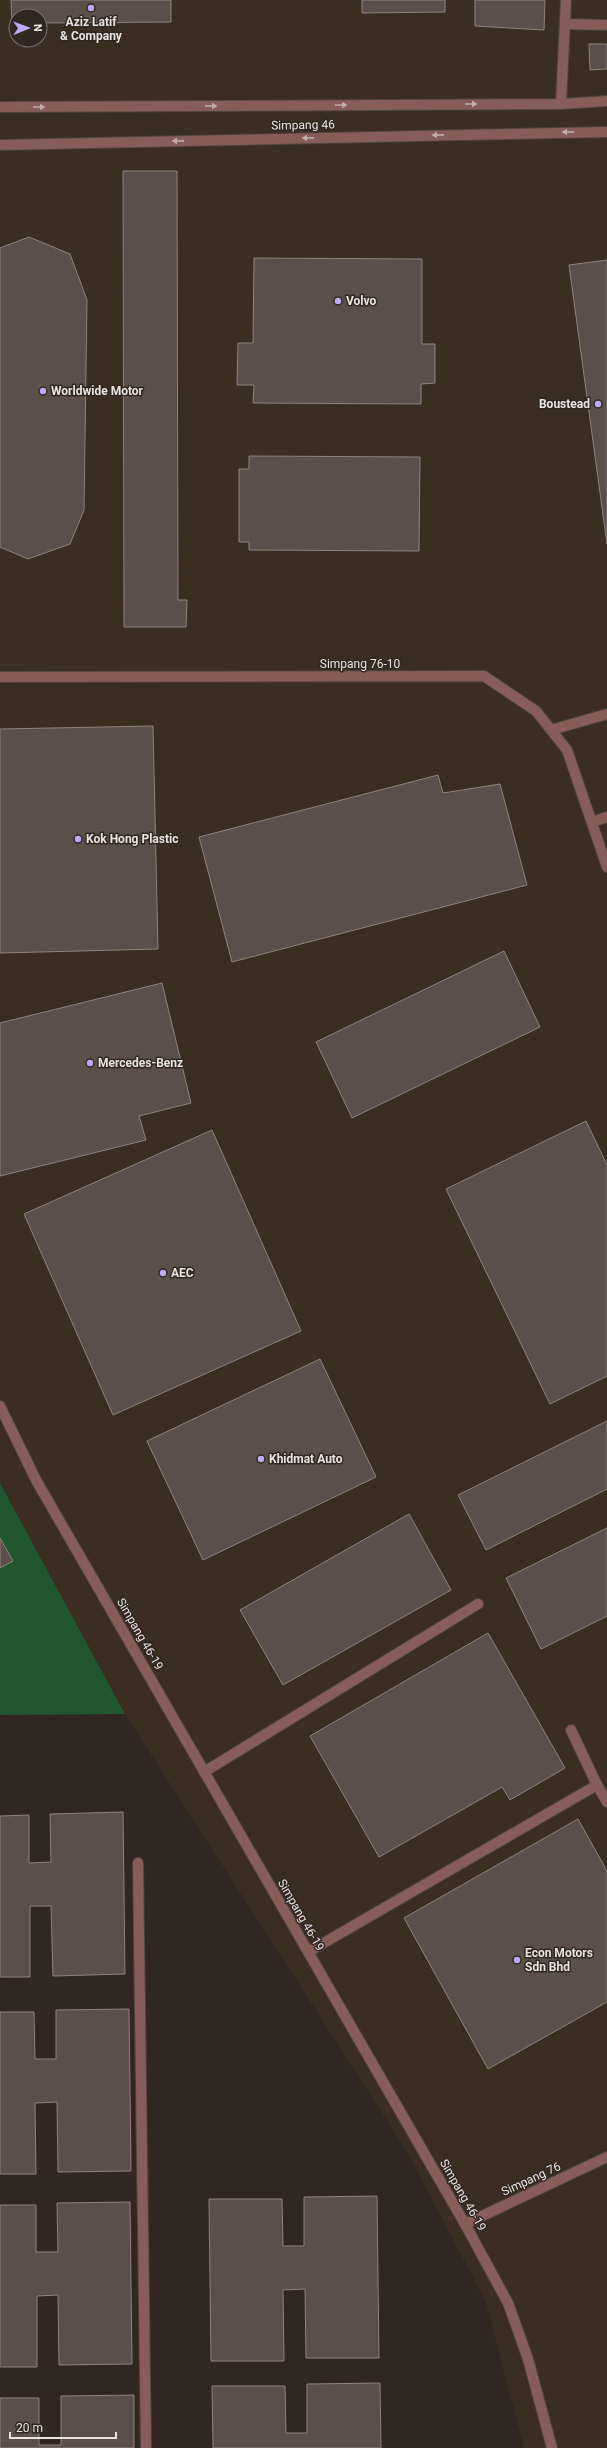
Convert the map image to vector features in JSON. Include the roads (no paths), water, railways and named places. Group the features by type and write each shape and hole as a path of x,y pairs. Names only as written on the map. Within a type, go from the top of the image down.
{"street":[{"path":"561,104 566,0"},
{"path":"565,24 607,25"},
{"name":"Simpang 46","path":"0,107 561,104 607,101"},
{"name":"Simpang 46","path":"0,145 607,132"},
{"name":"Simpang 76-10","path":"0,677 484,676 536,711 567,750 607,867"},
{"path":"551,730 607,714"},
{"path":"592,822 607,817"},
{"name":"Simpang 46-19","path":"0,1406 36,1480 465,2224 508,2303 528,2359 552,2448"},
{"path":"204,1772 478,1604"},
{"path":"571,1730 597,1785 607,1802"},
{"path":"308,1952 597,1785"},
{"path":"138,1863 146,2448"},
{"name":"Simpang 76","path":"465,2224 607,2156"}],"place":[{"name":"Aziz Latif & Company","path":"91,8"},
{"name":"Volvo","path":"338,301"},
{"name":"Worldwide Motor","path":"43,391"},
{"name":"Boustead","path":"598,404"},
{"name":"Kok Hong Plastic","path":"78,839"},
{"name":"Mercedes-Benz","path":"90,1063"},
{"name":"AEC","path":"163,1273"},
{"name":"Khidmat Auto","path":"261,1459"},
{"name":"Econ Motors Sdn Bhd","path":"517,1960"}]}
